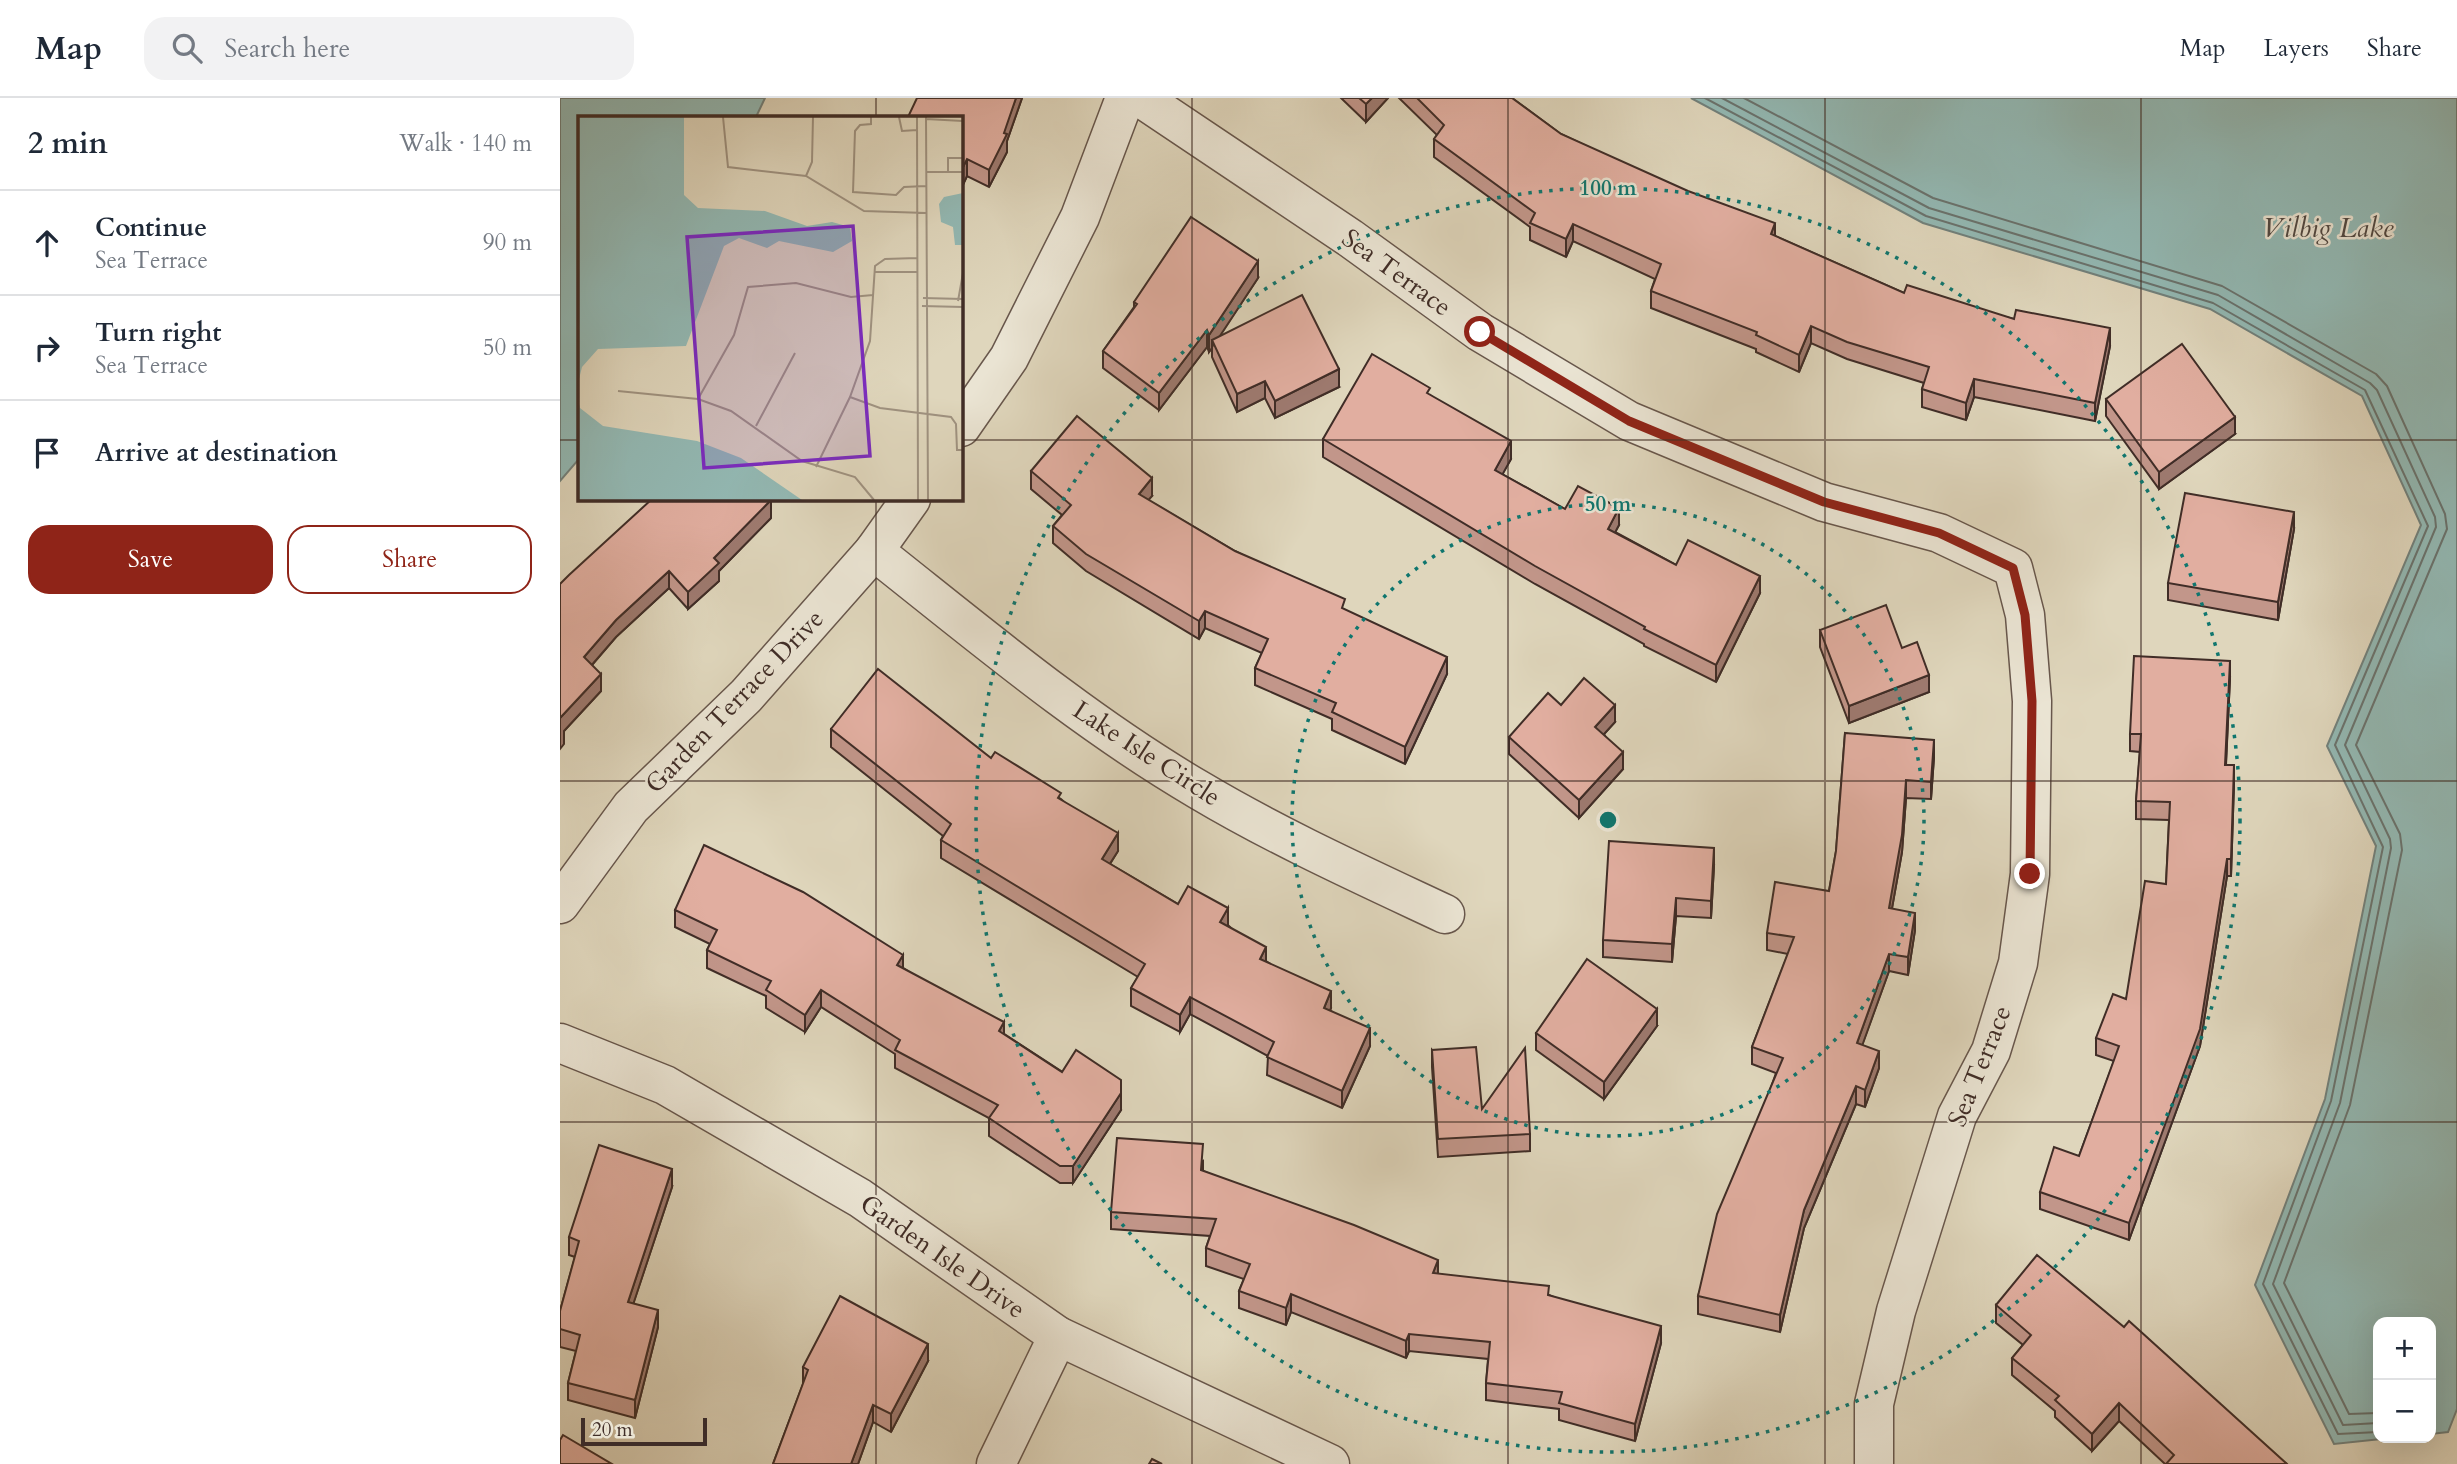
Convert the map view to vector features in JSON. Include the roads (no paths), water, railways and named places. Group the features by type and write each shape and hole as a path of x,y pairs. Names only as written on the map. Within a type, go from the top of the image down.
{"street":[{"path":"962,426 1009,358 1080,217 1125,98"},
{"name":"Sea Terrace","path":"1141,98 1350,238 1480,332 1629,421 1824,502 1939,533 2013,568 2025,615 2032,701 2030,874 2018,963 1992,1051 1957,1116 1896,1311 1874,1404 1874,1464"},
{"name":"Garden Terrace Drive","path":"560,904 631,807 746,696 874,551 910,500"},
{"name":"Lake Isle Circle","path":"874,551 1055,694 1198,790 1319,855 1445,914"},
{"name":"Garden Isle Drive","path":"560,1043 665,1085 860,1198 1058,1336 1330,1464"},
{"path":"996,1464 1058,1336"}],"water":[{"path":"560,98 765,98 756,116 578,116 578,460 560,481"},
{"name":"Vilbig Lake","path":"1691,98 2457,98 2457,1409 2448,1432 2436,1433 2436,1317 2373,1317 2373,1440 2334,1444 2255,1285 2325,1099 2376,846 2327,746 2421,525 2362,396 2210,309 1923,223"}]}
